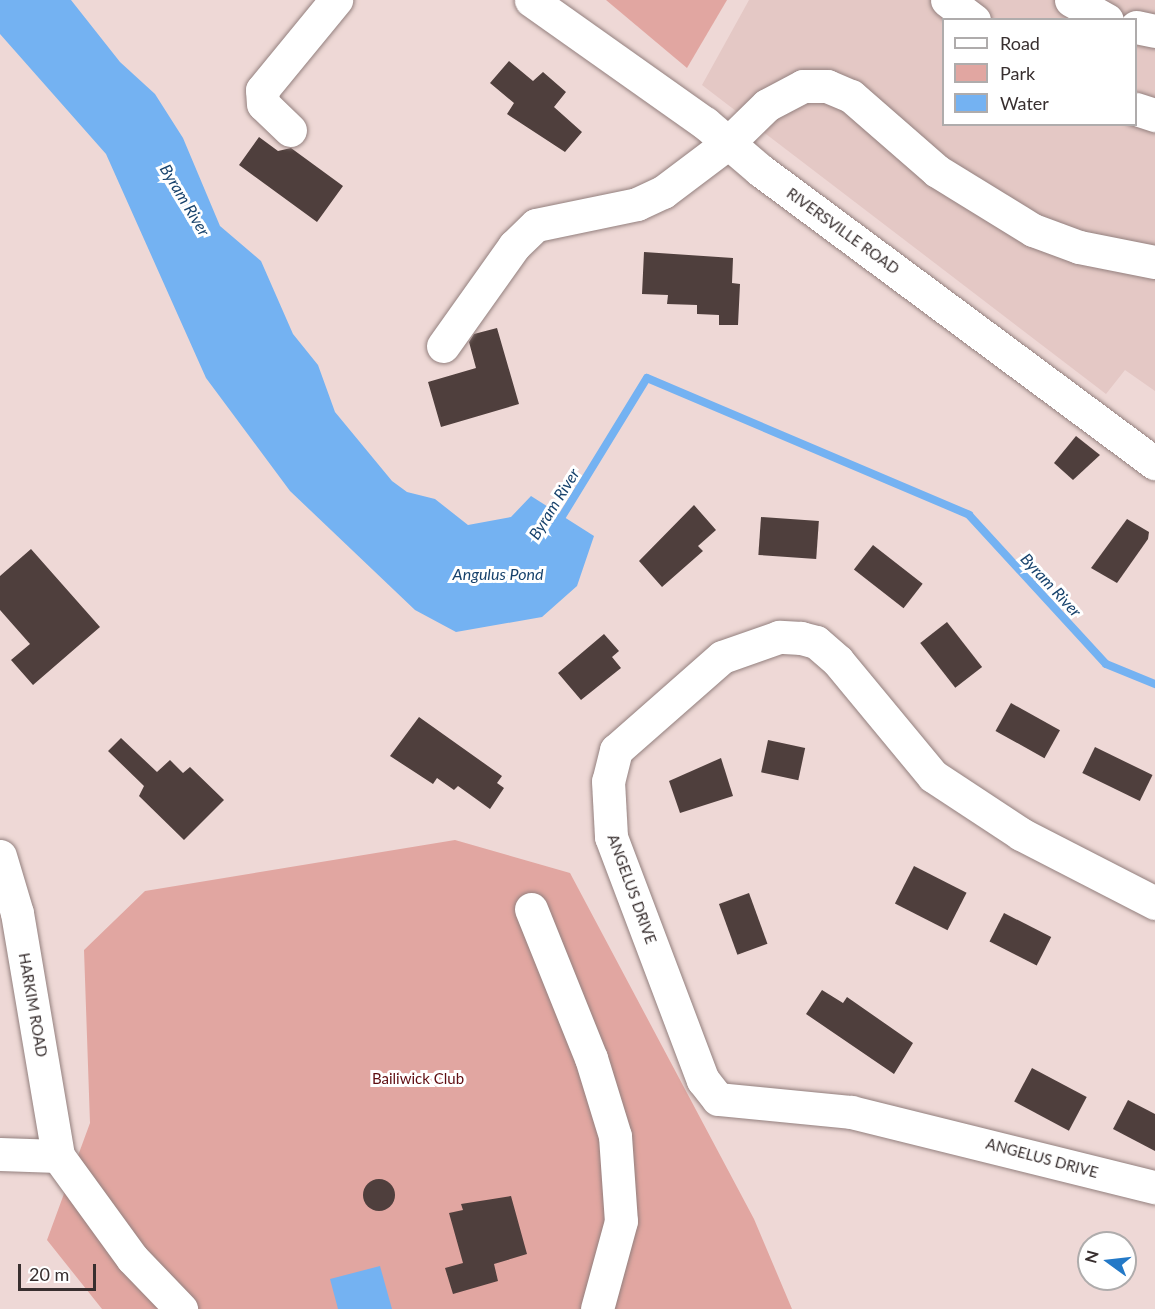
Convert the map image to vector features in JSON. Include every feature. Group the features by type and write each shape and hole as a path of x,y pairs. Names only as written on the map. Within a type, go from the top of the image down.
{"street":[{"path":"290,130 263,104 262,90 336,0"},
{"name":"RIVERSVILLE ROAD","path":"531,0 728,143 1155,463"},
{"path":"947,0 971,18"},
{"path":"1071,0 1103,18"},
{"path":"1137,27 1155,31"},
{"path":"443,346 514,246 536,225 638,204 663,192 728,143 787,91 827,86 851,96 984,205 1079,247 1155,262"},
{"path":"1137,109 1155,115"},
{"name":"ANGELUS DRIVE","path":"1155,903 1004,825 933,776 816,642 779,637 722,657 616,750 608,781 611,837 703,1080 718,1099 851,1112 1155,1187"},
{"name":"HARKIM ROAD","path":"0,856 17,913 58,1156"},
{"path":"531,909 591,1058 615,1136 621,1221 597,1309"},
{"path":"0,1154 58,1156 132,1258 181,1309"}],"shaded area":[{"path":"749,0 1155,0 1155,391 1125,370 1106,394 702,85"}],"green space":[{"path":"606,0 727,0 687,68"},
{"name":"Bailiwick Club","path":"455,840 570,873 754,1219 792,1309 102,1309 47,1240 90,1123 84,950 145,891"}],"water":[{"name":"Angulus Pond","path":"0,0 71,0 120,62 155,94 183,138 220,226 261,261 293,334 318,365 335,412 392,481 407,492 435,499 468,525 511,517 531,496 594,536 577,586 542,617 456,632 415,610 290,491 206,378 106,154 0,34"},
{"path":"380,1266 392,1309 338,1309 330,1279"}],"building":[{"path":"509,61 533,81 543,72 566,92 554,107 582,132 565,152 507,114 514,103 490,83"},
{"path":"259,137 278,151 291,148 343,186 317,222 239,165"},
{"path":"644,252 733,258 732,283 740,284 738,325 719,325 719,315 697,314 697,305 667,304 668,295 642,294"},
{"path":"497,328 519,404 441,427 428,382 476,368 469,342 474,334"},
{"path":"1076,436 1100,455 1073,480 1054,463"},
{"path":"694,505 716,530 698,546 703,551 662,587 639,561"},
{"path":"761,517 819,521 816,559 758,555"},
{"path":"1127,519 1149,532 1148,539 1117,583 1091,568"},
{"path":"873,545 923,584 904,608 854,569"},
{"path":"31,549 100,627 33,685 11,660 30,644 0,610 0,576"},
{"path":"947,622 982,667 955,688 920,643"},
{"path":"604,634 619,651 612,657 621,668 581,700 558,673"},
{"path":"1011,703 1060,730 1044,758 995,731"},
{"path":"419,717 502,776 497,783 504,788 490,809 458,786 454,790 437,778 433,784 390,756"},
{"path":"121,738 157,772 170,760 183,773 190,767 224,800 184,840 139,796 144,786 108,751"},
{"path":"768,740 805,748 798,780 761,772"},
{"path":"1095,747 1153,775 1140,801 1082,773"},
{"path":"721,758 733,796 680,813 669,781"},
{"path":"914,866 967,893 948,930 895,903"},
{"path":"749,893 767,944 737,955 719,904"},
{"path":"1004,913 1051,937 1037,966 989,942"},
{"path":"822,990 843,1003 847,997 913,1043 894,1074 806,1014"},
{"path":"1032,1068 1087,1097 1069,1131 1014,1102"},
{"path":"1128,1100 1155,1114 1155,1151 1113,1129"},
{"path":"379,1179 390,1184 395,1195 390,1206 379,1211 368,1206 363,1195 368,1184"},
{"path":"511,1196 527,1254 494,1264 498,1281 453,1294 445,1268 463,1263 449,1213 463,1210 461,1204"}],"waterway":[{"name":"Byram River","path":"558,523 647,378 969,515 1106,664 1155,684"}]}
